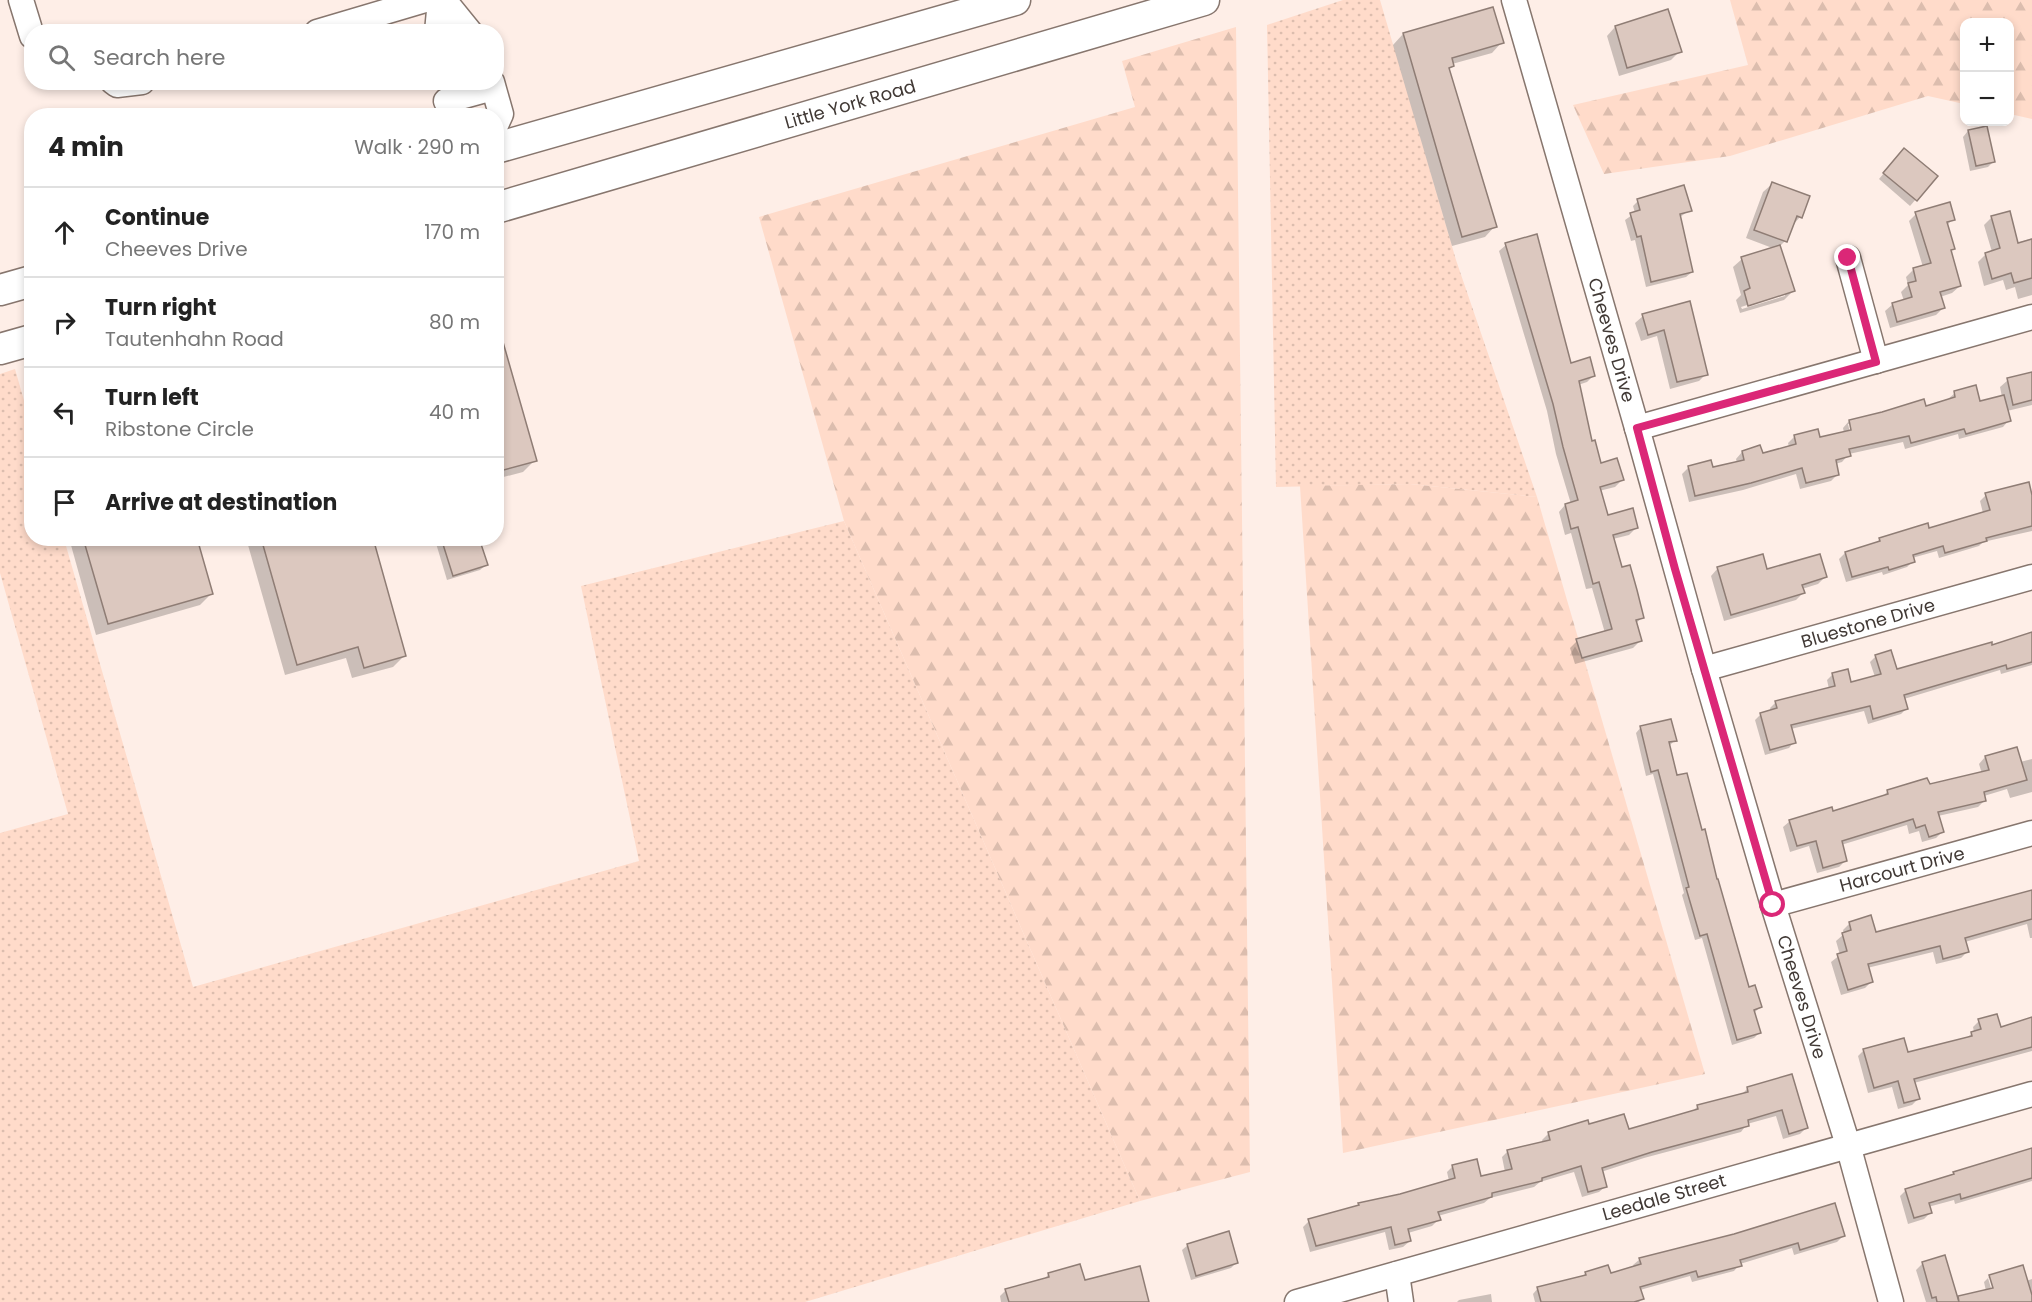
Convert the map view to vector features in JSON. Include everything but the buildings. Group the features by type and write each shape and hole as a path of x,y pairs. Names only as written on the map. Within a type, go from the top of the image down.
{"main road":[{"path":"504,146 1015,0"},
{"name":"Little York Road","path":"504,198 1204,0"},
{"path":"0,290 24,283"},
{"path":"0,350 24,342"}],"street":[{"path":"21,0 28,24"},
{"path":"344,24 425,0"},
{"path":"438,24 442,0"},
{"path":"442,0 463,24"},
{"name":"Cheeves Drive","path":"1514,0 1704,669 1773,905 1848,1145 1891,1302"},
{"path":"446,100 477,90"},
{"path":"494,90 499,108"},
{"path":"1848,258 1876,362"},
{"path":"1637,428 2032,317"},
{"name":"Bluestone Drive","path":"1704,669 2032,577"},
{"name":"Harcourt Drive","path":"1773,905 2032,833"},
{"name":"Leedale Street","path":"1297,1302 2032,1094"},
{"path":"1397,1274 1401,1302"}],"green space":[{"path":"1343,0 1380,0 1456,260 1537,497 1410,484 1276,487 1267,25"},
{"path":"1730,0 2032,0 2032,119 2014,115 2014,18 1960,18 1960,103 1928,96 1730,156 1604,174 1573,105 1748,65"},
{"path":"1236,27 1250,1172 1140,1201 844,521 759,217 1135,107 1122,61"},
{"path":"15,369 24,400 24,546 66,546 193,987 639,861 581,586 844,521 1140,1201 805,1302 0,1302 0,833 68,814 0,573 0,374"},
{"path":"1410,484 1537,497 1705,1074 1343,1153 1300,486"}],"route":[{"path":"1773,905 1675,569 1637,428 1876,362 1848,258"}]}
